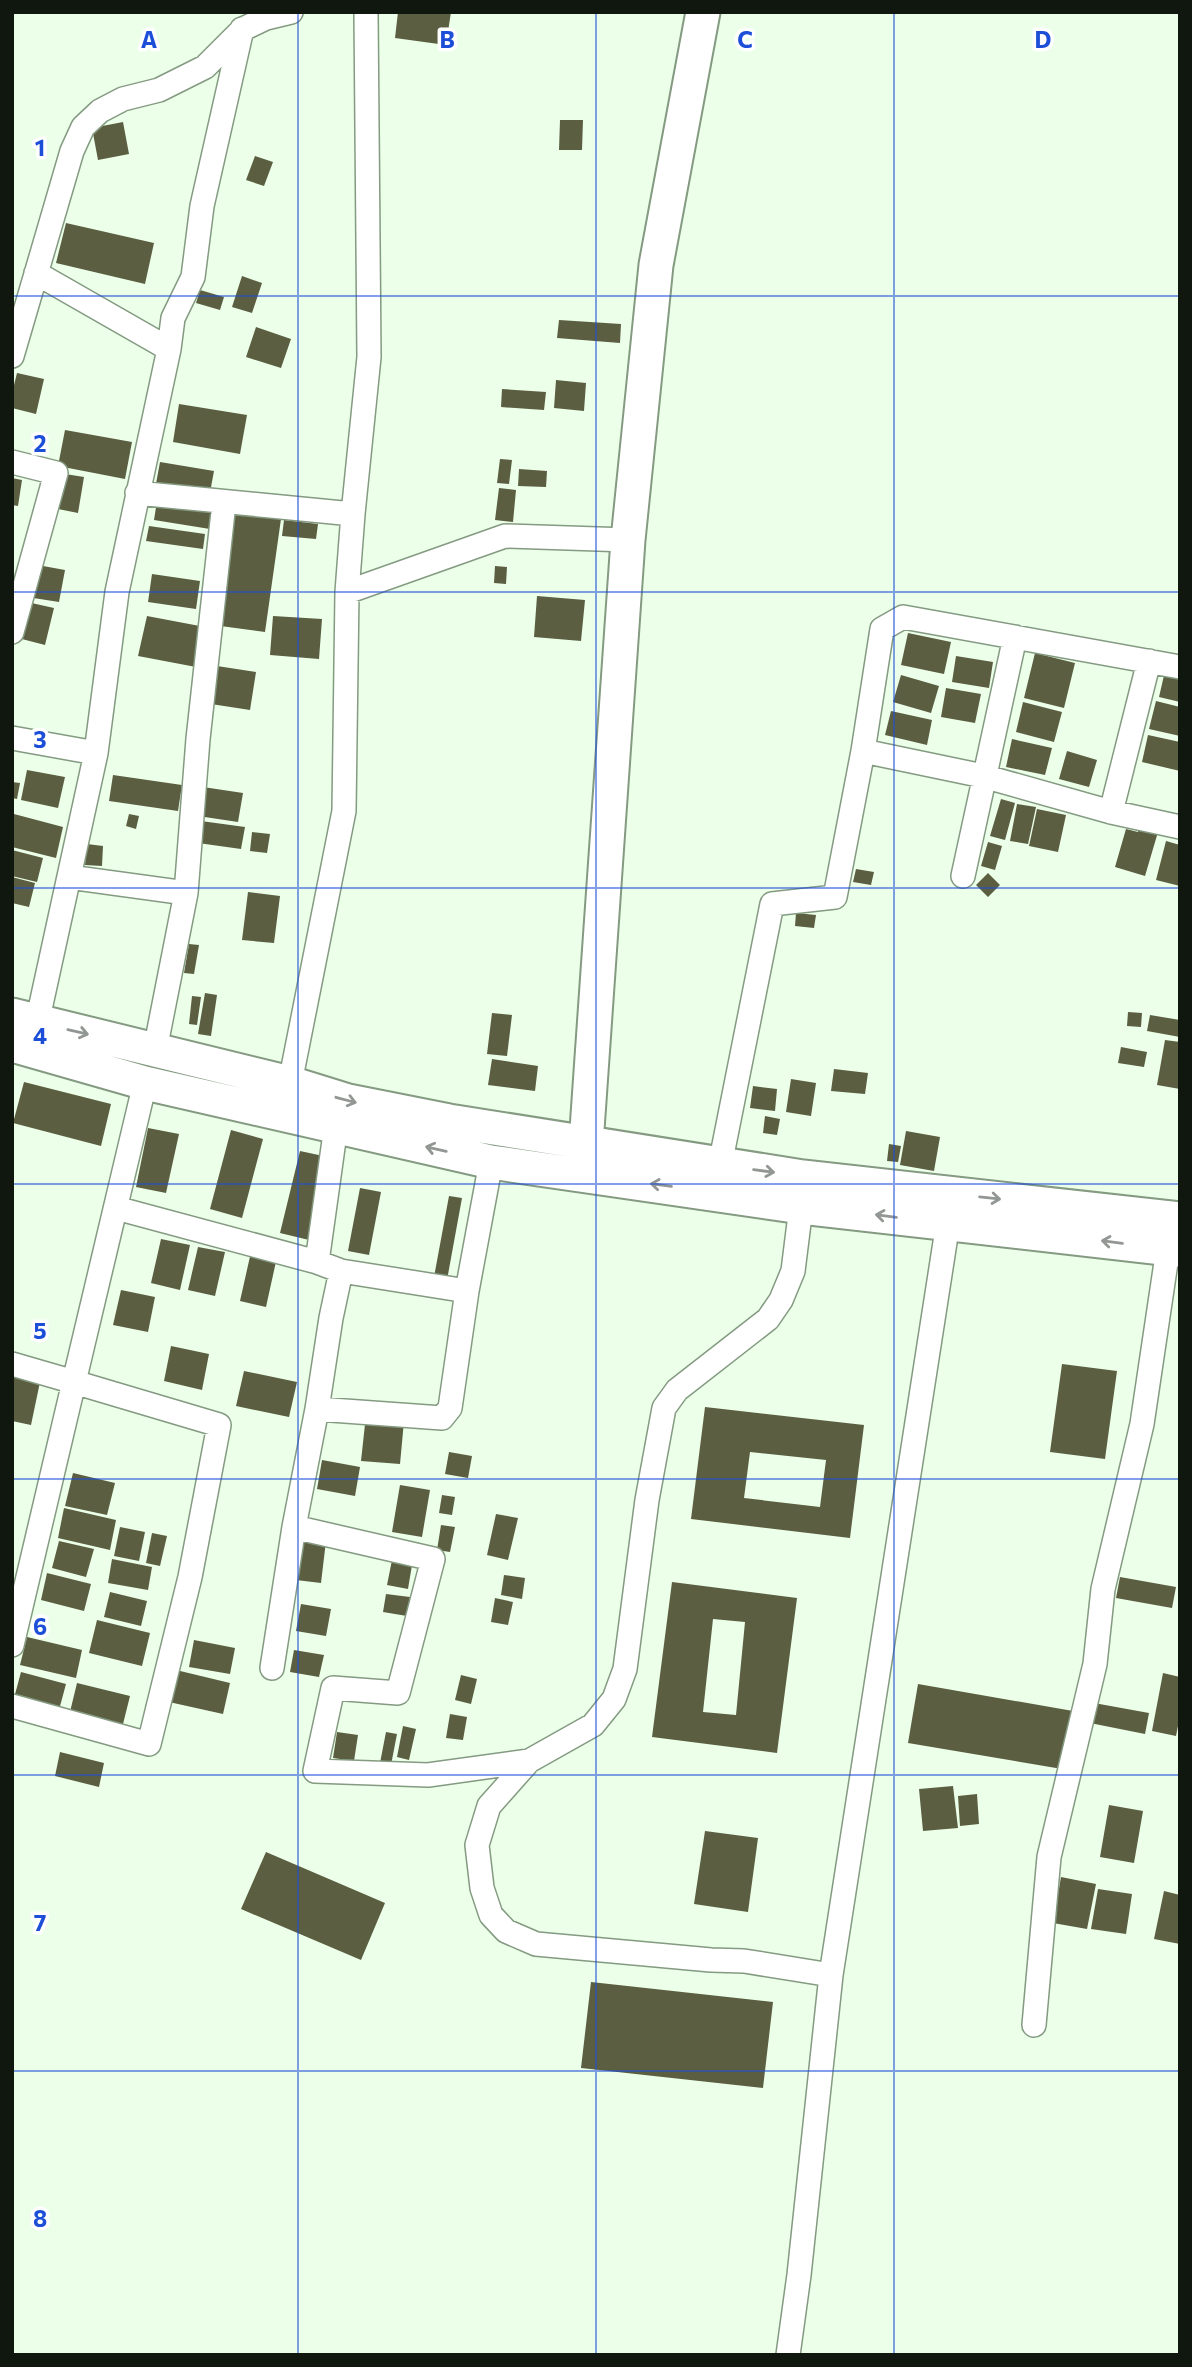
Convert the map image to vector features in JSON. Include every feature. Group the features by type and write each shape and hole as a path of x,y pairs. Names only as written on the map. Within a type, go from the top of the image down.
{"main road":[{"path":"586,1143 628,540 656,265 703,12"},
{"path":"25,1019 290,1083 348,1101 449,1121 1176,1239"},
{"path":"12,1045 145,1083 491,1162 801,1206 948,1223 1176,1239"}],"street":[{"path":"12,356 72,151 83,127 100,111 123,99 159,90 205,67 243,29 266,18 291,12"},
{"path":"290,1083 344,811 347,592 369,356 366,12"},
{"path":"25,1019 69,877 96,753 117,593 137,493 169,349 173,318 193,277 202,206 243,29"},
{"path":"36,274 169,349"},
{"path":"12,463 56,473 12,632"},
{"path":"137,493 353,514"},
{"path":"155,1050 186,893 198,739 224,503"},
{"path":"347,592 505,536 628,540"},
{"path":"720,1165 772,904 835,897 863,751 882,629 903,617 1180,667"},
{"path":"963,876 1015,637"},
{"path":"1111,812 1149,661"},
{"path":"12,738 96,753"},
{"path":"863,751 983,776 1111,812 1180,827"},
{"path":"69,877 186,893"},
{"path":"12,1645 145,1083"},
{"path":"317,1262 336,1126"},
{"path":"317,1409 442,1418 450,1408 467,1292 491,1162"},
{"path":"801,1206 793,1271 781,1300 768,1319 677,1390 664,1408 647,1500 625,1669 614,1699 593,1725 529,1761 489,1806 477,1845 482,1888 491,1914 506,1931 536,1944 744,1961 831,1975"},
{"path":"116,1208 317,1262 341,1271 467,1292"},
{"path":"788,2355 831,1975 948,1223"},
{"path":"1034,2025 1049,1857 1095,1664 1101,1629 1103,1589 1142,1424 1176,1239"},
{"path":"272,1668 294,1527 341,1271"},
{"path":"12,1364 219,1425 190,1577 149,1744 12,1706"},
{"path":"294,1527 433,1559 398,1693 333,1688 314,1771 428,1774 529,1761"}],"building":[{"path":"398,12 451,12 446,45 395,38"},
{"path":"560,120 583,120 582,150 559,150"},
{"path":"123,122 129,154 98,160 92,128"},
{"path":"255,156 273,162 264,186 246,180"},
{"path":"66,223 154,243 145,284 56,263"},
{"path":"242,276 262,283 252,313 232,307"},
{"path":"200,290 224,297 220,310 196,303"},
{"path":"559,320 621,324 620,343 557,338"},
{"path":"256,327 291,339 281,368 246,357"},
{"path":"17,373 44,379 36,414 12,408 12,393"},
{"path":"556,380 586,383 584,411 554,408"},
{"path":"502,389 546,392 544,410 501,407"},
{"path":"179,404 247,415 240,454 173,442"},
{"path":"65,430 132,442 125,479 58,466"},
{"path":"500,459 512,460 509,484 497,483"},
{"path":"160,462 214,471 209,498 155,489"},
{"path":"519,469 547,471 546,487 518,486"},
{"path":"59,473 84,477 78,513 53,508"},
{"path":"12,478 22,480 18,506 12,505"},
{"path":"499,488 516,490 513,522 495,520"},
{"path":"157,501 213,509 210,529 154,520"},
{"path":"230,512 281,519 265,632 213,625"},
{"path":"284,520 318,524 316,539 282,536"},
{"path":"149,526 205,534 203,549 146,541"},
{"path":"32,564 65,570 59,602 27,597"},
{"path":"495,566 507,567 506,584 494,583"},
{"path":"152,574 200,581 196,609 148,602"},
{"path":"537,596 585,600 581,641 534,637"},
{"path":"27,602 54,608 45,645 18,638"},
{"path":"147,616 205,627 196,667 138,656"},
{"path":"273,616 322,619 319,659 270,655"},
{"path":"908,633 951,642 944,674 901,665"},
{"path":"1035,653 1075,663 1064,708 1024,698"},
{"path":"956,656 993,662 989,688 952,682"},
{"path":"217,666 256,672 250,710 211,704"},
{"path":"1165,671 1180,674 1180,702 1159,697"},
{"path":"901,675 939,686 931,713 893,702"},
{"path":"946,688 981,694 975,723 941,717"},
{"path":"1156,701 1180,707 1180,736 1149,729"},
{"path":"1023,702 1062,712 1054,742 1016,732"},
{"path":"891,711 932,720 927,745 885,735"},
{"path":"1148,735 1180,742 1180,771 1142,762"},
{"path":"1012,739 1052,748 1045,775 1006,767"},
{"path":"1067,751 1097,760 1089,787 1059,779"},
{"path":"27,770 65,777 58,808 21,800"},
{"path":"113,775 182,785 178,811 109,801"},
{"path":"12,782 20,783 17,799 12,798"},
{"path":"203,787 243,793 238,822 198,816"},
{"path":"1001,799 1015,803 1005,840 990,836"},
{"path":"1017,804 1036,807 1028,844 1010,841"},
{"path":"1037,809 1066,815 1058,852 1029,846"},
{"path":"14,814 63,827 56,858 12,847"},
{"path":"129,814 139,816 136,829 126,826"},
{"path":"201,821 245,827 241,849 198,843"},
{"path":"1139,827 1158,832 1145,876 1115,867 1126,829 1138,832"},
{"path":"252,832 270,834 267,853 250,851"},
{"path":"1166,841 1180,845 1180,886 1156,880"},
{"path":"988,842 1002,846 995,870 981,866"},
{"path":"87,844 103,846 102,866 85,865"},
{"path":"12,850 43,858 37,882 12,876"},
{"path":"856,869 874,872 871,885 853,882"},
{"path":"988,873 1000,885 988,897 976,885"},
{"path":"12,877 35,883 29,907 12,903"},
{"path":"248,892 280,896 274,943 242,940"},
{"path":"796,913 816,915 814,928 795,926"},
{"path":"189,944 199,945 194,974 184,973"},
{"path":"205,993 217,995 211,1036 198,1034"},
{"path":"192,996 201,997 197,1025 189,1024"},
{"path":"1128,1012 1142,1013 1141,1027 1127,1026"},
{"path":"492,1013 512,1015 507,1056 487,1054"},
{"path":"1150,1015 1180,1020 1180,1037 1147,1031"},
{"path":"1165,1040 1180,1042 1180,1089 1157,1085"},
{"path":"1121,1047 1147,1052 1144,1067 1118,1063"},
{"path":"492,1059 538,1066 535,1091 488,1085"},
{"path":"834,1069 868,1073 865,1094 831,1091"},
{"path":"791,1079 816,1083 811,1116 786,1112"},
{"path":"24,1082 111,1104 101,1146 13,1123"},
{"path":"753,1086 777,1089 775,1111 750,1108"},
{"path":"765,1116 780,1119 777,1135 763,1133"},
{"path":"148,1128 179,1134 166,1193 136,1187"},
{"path":"231,1130 263,1139 242,1218 210,1209"},
{"path":"906,1131 940,1137 934,1171 900,1165"},
{"path":"889,1144 901,1146 898,1162 887,1161"},
{"path":"300,1151 328,1157 309,1240 280,1233"},
{"path":"360,1188 381,1192 369,1255 348,1251"},
{"path":"449,1196 462,1198 447,1280 434,1277"},
{"path":"161,1239 190,1245 180,1290 151,1283"},
{"path":"198,1247 225,1252 215,1296 188,1290"},
{"path":"251,1252 277,1257 266,1307 240,1301"},
{"path":"121,1290 155,1297 148,1332 113,1325"},
{"path":"171,1346 209,1354 202,1390 164,1381"},
{"path":"1062,1364 1117,1371 1105,1459 1050,1452"},
{"path":"244,1371 297,1382 289,1417 236,1406"},
{"path":"12,1377 40,1382 31,1425 12,1421"},
{"path":"705,1407 864,1425 850,1538 691,1519","holes":["750,1452 826,1460 820,1507 744,1498"]},
{"path":"366,1415 404,1421 400,1464 361,1461"},
{"path":"449,1452 472,1456 468,1478 445,1474"},
{"path":"322,1460 360,1467 355,1496 317,1489"},
{"path":"73,1473 115,1483 107,1515 65,1506"},
{"path":"400,1485 430,1490 422,1537 392,1532"},
{"path":"442,1495 455,1497 452,1515 439,1513"},
{"path":"64,1508 116,1520 110,1550 58,1538"},
{"path":"496,1514 518,1518 508,1560 487,1555"},
{"path":"441,1525 455,1527 450,1552 437,1550"},
{"path":"120,1527 145,1532 139,1561 114,1556"},
{"path":"152,1533 167,1536 160,1566 146,1563"},
{"path":"300,1539 326,1541 321,1583 296,1580"},
{"path":"59,1541 94,1549 86,1577 52,1568"},
{"path":"393,1555 413,1559 408,1589 387,1585"},
{"path":"112,1559 152,1567 148,1590 108,1583"},
{"path":"47,1573 91,1584 84,1611 41,1600"},
{"path":"504,1575 525,1578 522,1599 501,1595"},
{"path":"1120,1577 1176,1587 1172,1608 1116,1598"},
{"path":"672,1582 797,1598 777,1753 652,1737","holes":["713,1619 745,1622 736,1715 703,1712"]},
{"path":"110,1592 147,1601 141,1626 104,1617"},
{"path":"386,1594 410,1597 407,1616 383,1612"},
{"path":"495,1598 513,1602 508,1625 491,1622"},
{"path":"301,1604 331,1609 326,1636 296,1631"},
{"path":"97,1620 150,1633 142,1666 89,1653"},
{"path":"27,1637 82,1650 76,1678 20,1665"},
{"path":"194,1640 235,1648 230,1674 189,1667"},
{"path":"294,1650 324,1655 319,1677 290,1672"},
{"path":"176,1670 230,1683 223,1714 169,1702"},
{"path":"21,1672 66,1684 59,1710 14,1698"},
{"path":"1163,1673 1180,1677 1180,1716 1176,1736 1152,1731"},
{"path":"461,1675 477,1679 471,1704 455,1700"},
{"path":"77,1683 130,1696 122,1728 69,1716"},
{"path":"918,1684 1073,1711 1062,1769 908,1743"},
{"path":"1094,1703 1149,1713 1145,1734 1090,1723"},
{"path":"450,1714 467,1717 463,1740 446,1738"},
{"path":"403,1726 416,1729 409,1760 397,1757"},
{"path":"337,1732 358,1735 354,1761 333,1758"},
{"path":"386,1732 397,1734 391,1765 380,1763"},
{"path":"60,1752 104,1763 99,1787 55,1776"},
{"path":"953,1786 958,1828 923,1831 919,1789"},
{"path":"977,1794 979,1824 960,1826 958,1796"},
{"path":"1109,1805 1143,1811 1134,1863 1100,1857"},
{"path":"705,1831 758,1838 748,1912 694,1904"},
{"path":"266,1852 385,1903 361,1960 241,1909"},
{"path":"1061,1877 1096,1884 1087,1929 1053,1923"},
{"path":"1098,1889 1132,1894 1126,1934 1091,1929"},
{"path":"1164,1891 1180,1895 1180,1944 1154,1939"},
{"path":"591,1982 773,2002 763,2088 581,2068"}]}
